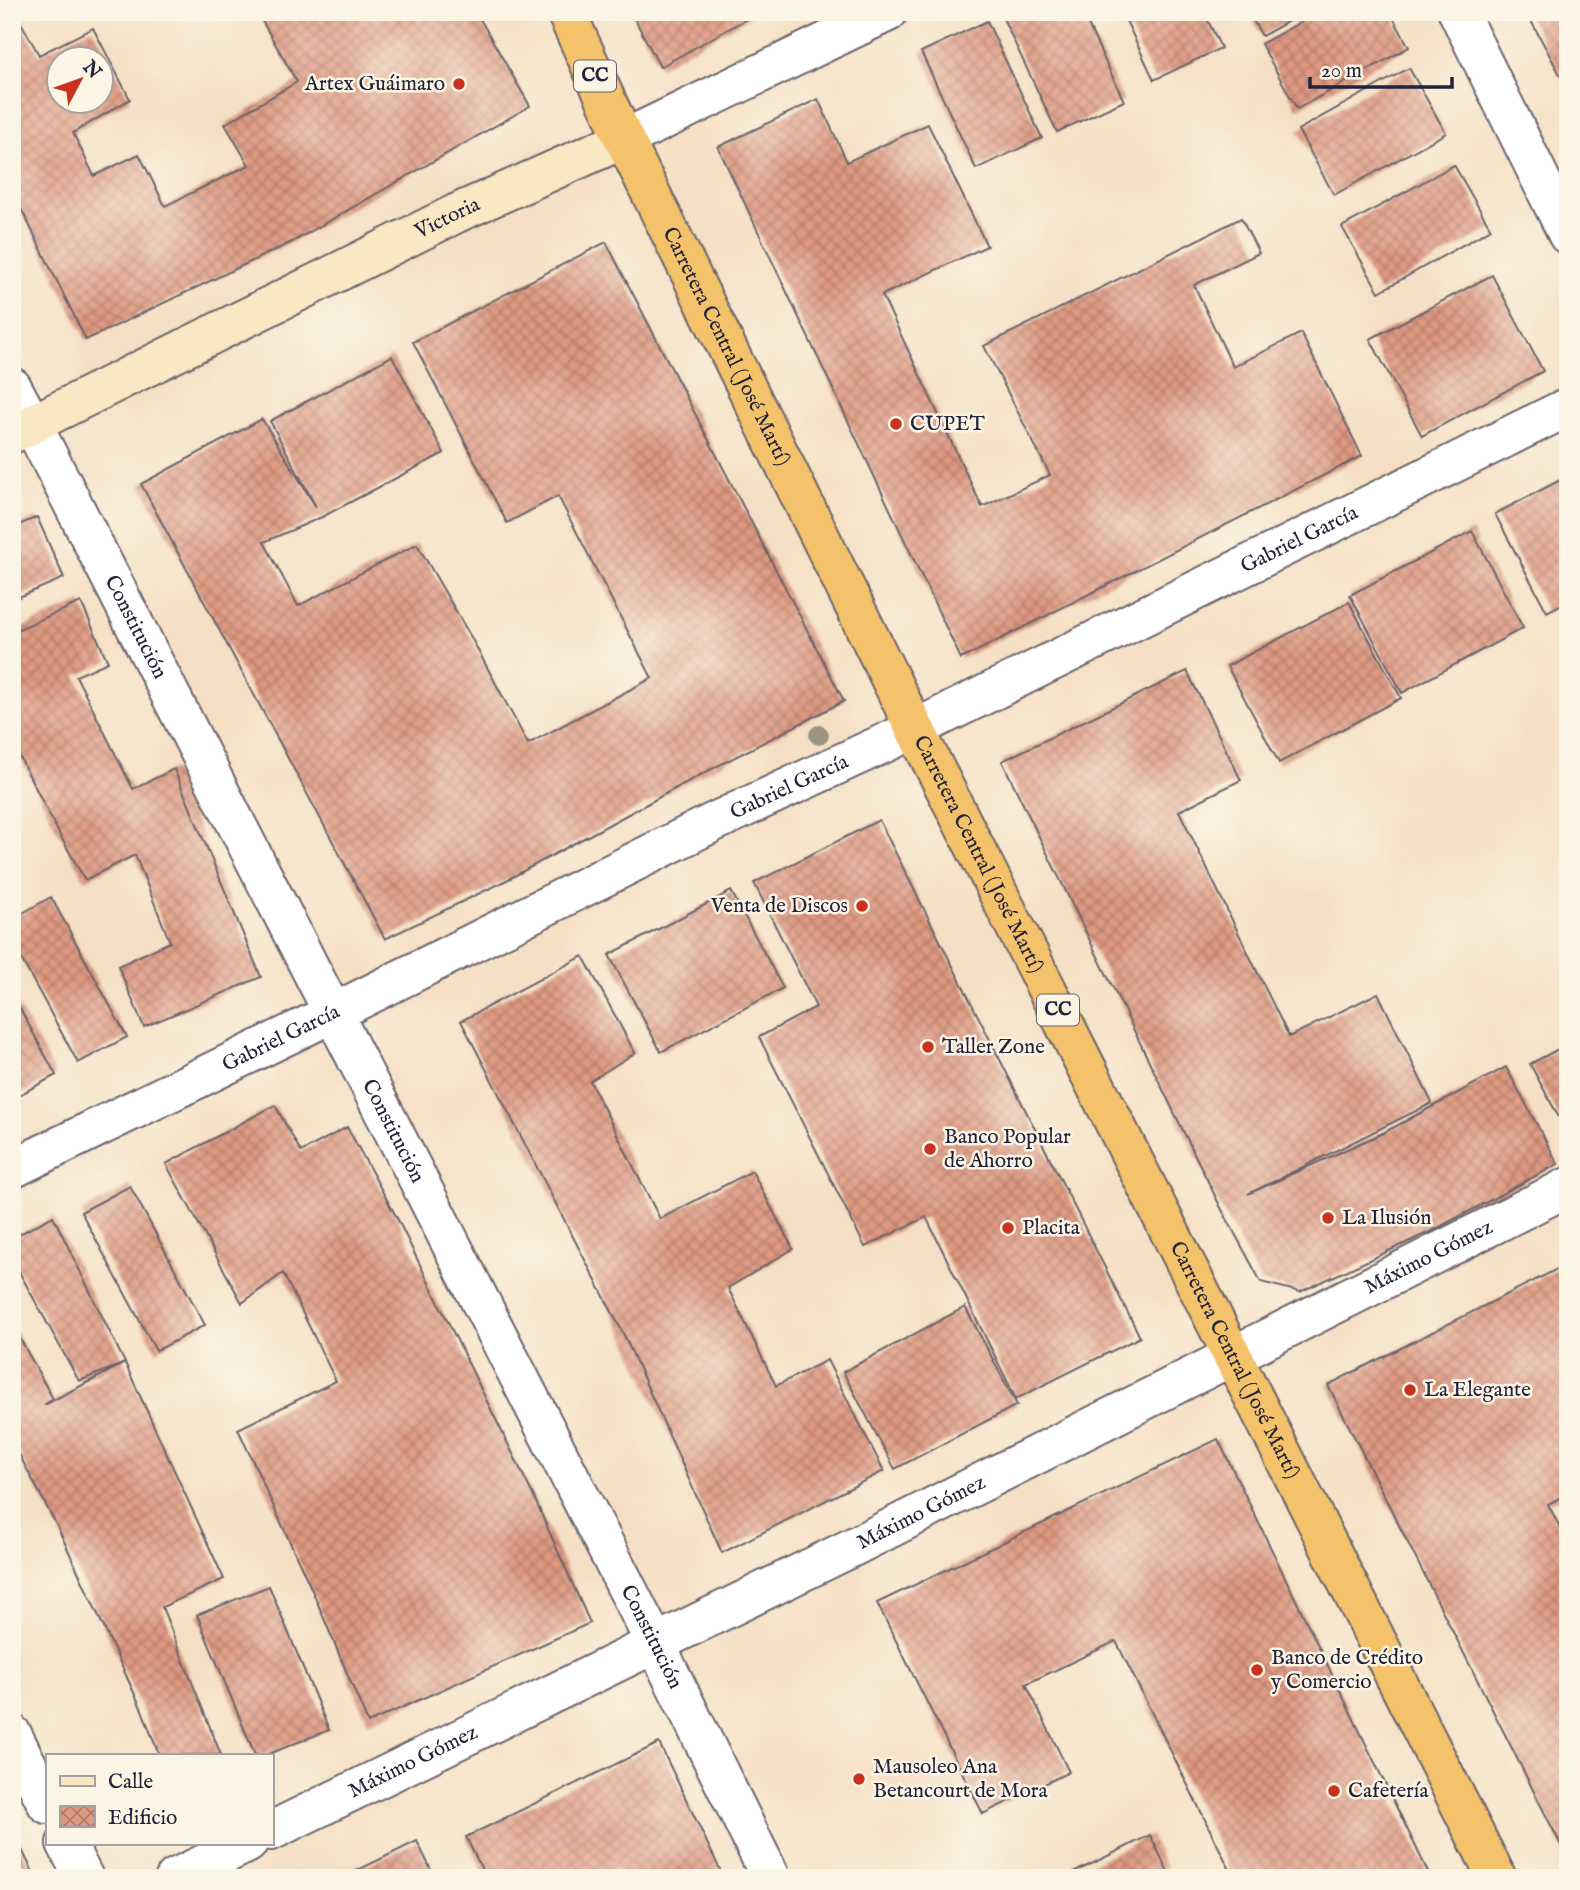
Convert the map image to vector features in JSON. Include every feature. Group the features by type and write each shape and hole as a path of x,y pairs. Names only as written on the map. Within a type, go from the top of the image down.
{"highway":[{"name":"Carretera Central (José Martí)","path":"566,12 625,139 915,729 1497,1878"}],"main road":[{"name":"Victoria","path":"22,429 457,212 625,139"}],"street":[{"name":"Victoria","path":"625,139 888,12"},
{"path":"1458,12 1568,235"},
{"name":"Constitución","path":"12,387 22,429 333,1013 656,1645 771,1878"},
{"name":"Gabriel García","path":"12,1169 333,1013 716,821 915,729 1568,407"},
{"name":"Máximo Gómez","path":"273,1830 656,1645 1568,1187"},
{"path":"12,1734 46,1802"},
{"path":"67,1844 84,1878"},
{"path":"176,1878 246,1844"}],"building":[{"path":"12,12 15,12 39,55 46,52 46,116 102,116 73,133 94,176 139,154 165,206 249,165 225,124 297,82 257,12 476,12 530,106 292,242 86,340 12,190"},
{"path":"631,12 759,12 660,67"},
{"path":"1010,12 1082,12 1124,101 1057,132 1002,16"},
{"path":"1122,12 1204,12 1221,48 1154,80"},
{"path":"1248,12 1305,12 1262,36"},
{"path":"1319,12 1390,12 1409,47 1297,109 1261,44"},
{"path":"1537,12 1568,12 1568,80 1564,82 1529,17"},
{"path":"987,21 1042,138 976,169 921,52"},
{"path":"93,28 102,46 57,46"},
{"path":"1409,68 1446,133 1334,195 1298,130"},
{"path":"116,72 130,99 116,107"},
{"path":"818,99 847,162 928,124 987,246 882,295 982,507 1050,475 984,346 1241,218 1259,253 1194,285 1233,367 1301,333 1362,456 961,659 718,147"},
{"path":"1454,165 1491,229 1379,292 1342,227"},
{"path":"606,242 844,701 702,774 505,881 385,939 141,484 262,419 316,507 270,421 392,356 444,453 322,517 264,542 298,606 417,544 528,744 652,678 558,496 507,523 413,342"},
{"path":"1492,275 1543,371 1422,436 1370,339"},
{"path":"1568,476 1568,601 1547,612 1495,514"},
{"path":"37,517 64,578 12,600 12,528"},
{"path":"1472,531 1523,628 1402,693 1350,595"},
{"path":"81,602 108,662 76,676 133,789 174,769 261,977 144,1027 118,966 170,942 135,855 85,880 12,742 12,632"},
{"path":"1349,602 1401,698 1279,763 1227,666"},
{"path":"1187,671 1241,780 1179,811 1289,1037 1378,993 1432,1103 1248,1194 1385,1132 1506,1067 1558,1164 1436,1229 1300,1292 1261,1282 1220,1206 1002,761"},
{"path":"879,820 1140,1337 1016,1399 926,1217 865,1247 759,1037 816,1007 754,883"},
{"path":"731,891 783,988 661,1052 609,955"},
{"path":"51,897 127,1037 78,1063 12,942 12,919"},
{"path":"583,956 635,1053 590,1081 660,1219 752,1171 793,1249 728,1288 776,1386 827,1360 884,1471 722,1553 625,1337 461,1021"},
{"path":"12,994 56,1075 12,1099"},
{"path":"1568,1044 1568,1134 1530,1064"},
{"path":"275,1105 301,1152 347,1127 397,1218 532,1493 590,1623 368,1723 312,1590 238,1429 336,1381 283,1273 242,1303 166,1164"},
{"path":"130,1186 205,1325 156,1351 81,1212"},
{"path":"53,1216 125,1363 79,1381 12,1259 12,1238"},
{"path":"1565,1265 1568,1270 1568,1494 1548,1504 1568,1543 1568,1859 1328,1385"},
{"path":"965,1307 1017,1405 895,1469 843,1372"},
{"path":"12,1324 53,1399 44,1405 125,1363 224,1579 162,1607 221,1754 159,1754 142,1710 58,1528 12,1441"},
{"path":"1218,1439 1431,1878 1234,1878 1116,1641 1026,1684 1069,1772 983,1814 877,1603"},
{"path":"269,1586 329,1730 269,1754 255,1754 197,1615"},
{"path":"659,1743 724,1878 486,1878 466,1837"},
{"path":"12,1830 36,1878 12,1878"},
{"path":"1150,1835 1171,1878 1063,1878"},
{"path":"417,1841 435,1878 342,1878"}],"place":[{"name":"Artex Guáimaro","path":"459,84"},
{"name":"CUPET","path":"896,424"},
{"name":"Venta de Discos","path":"862,906"},
{"name":"Taller Zone","path":"928,1047"},
{"name":"Banco Popular de Ahorro","path":"930,1149"},
{"name":"La Ilusión","path":"1328,1218"},
{"name":"Placita","path":"1008,1228"},
{"name":"La Elegante","path":"1410,1390"},
{"name":"Banco de Crédito y Comercio","path":"1257,1670"},
{"name":"Mausoleo Ana Betancourt de Mora","path":"859,1779"},
{"name":"Cafetería","path":"1334,1791"}]}
